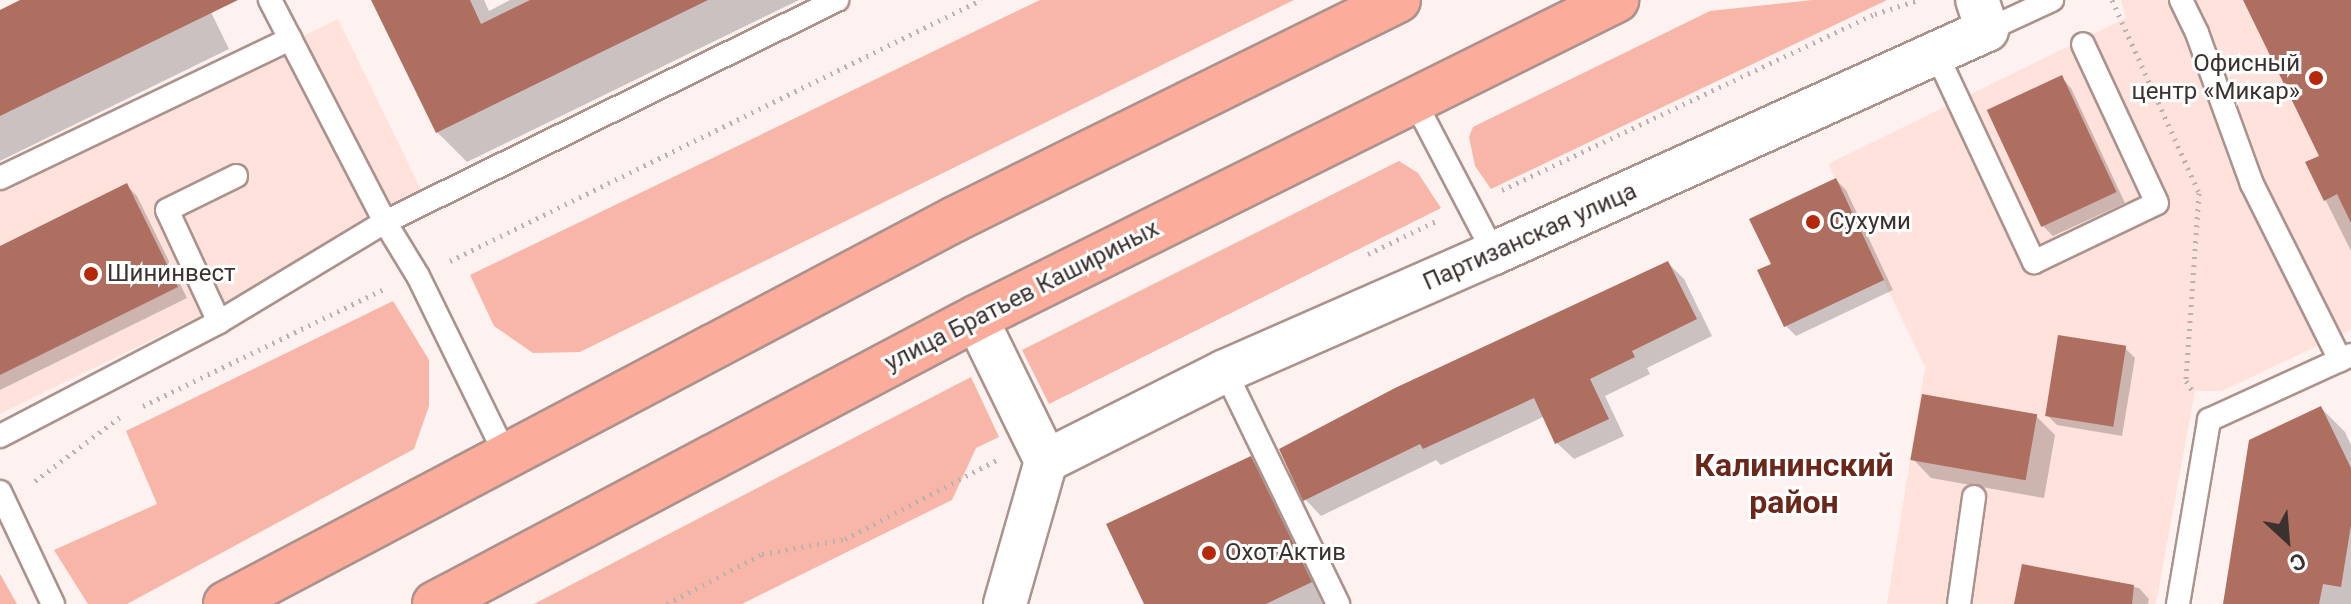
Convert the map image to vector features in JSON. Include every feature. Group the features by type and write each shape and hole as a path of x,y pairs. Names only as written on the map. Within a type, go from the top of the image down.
{"main road":[{"path":"226,604 955,219 1398,0"},
{"name":"улица Братьев Кашириных","path":"435,604 976,318 1616,0"}],"street":[{"name":"Партизанская улица","path":"1046,461 1225,371 1937,55 1982,15"},
{"path":"976,318 1046,461 1005,604"}],"lane":[{"path":"270,0 385,222 418,276 506,456"},
{"path":"0,436 219,322 385,222 837,0"},
{"path":"1982,15 2052,0"},
{"path":"2178,604 2209,420 2345,358 2252,184 2197,33 2181,0"},
{"path":"0,178 290,39"},
{"path":"1937,55 2034,262 2157,203 2083,44"},
{"path":"1414,100 1494,253"},
{"path":"219,322 167,210 236,176"},
{"path":"1225,371 1338,604"},
{"path":"1959,604 1974,497"},
{"path":"3,498 53,604"}],"path":[{"path":"3,498 120,417 381,290 418,276 981,0"}],"shaded area":[{"path":"1040,0 1294,0 580,352 533,353 494,326 470,275"},
{"path":"1812,0 1887,0 1491,189 1475,166 1469,137 1473,127 1710,11"},
{"path":"2121,0 2351,0 2351,330 2222,391 2195,391 2156,604 1887,604 1925,367 1828,164 2126,18"},
{"path":"338,19 428,204 0,414 0,185"},
{"path":"1399,161 1418,173 1441,208 1049,404 1022,350"},
{"path":"393,301 429,360 429,406 414,449 127,604 88,604 54,550 157,504 126,431"},
{"path":"971,377 999,437 976,448 952,500 742,604 534,604"},
{"path":"0,574 17,604 0,604"}],"building":[{"path":"20,0 238,0 0,116 0,10"},
{"path":"371,0 470,0 481,24 530,0 708,0 436,133"},
{"name":"Офисный центр «Микар»","path":"2243,0 2351,0 2351,223 2337,194 2324,201 2305,162 2319,156"},
{"path":"2062,75 2117,192 2041,227 1987,110"},
{"path":"1836,178 1884,280 1784,327 1757,270 1771,264 1749,219"},
{"path":"127,183 178,287 0,375 0,246"},
{"path":"1668,261 1697,319 1632,351 1635,357 1590,379 1609,419 1555,444 1534,398 1423,449 1420,444 1303,501 1279,449 1395,388"},
{"path":"2058,335 2126,346 2113,427 2045,416"},
{"path":"1922,394 2037,414 2026,480 1910,460"},
{"path":"2321,406 2351,468 2351,525 2341,587 2323,584 2319,604 2223,604 2249,440"},
{"name":"ОхотАктив","path":"1251,456 1312,582 1266,604 1144,604 1106,524"},
{"path":"2022,564 2134,585 2132,604 2014,604"}],"place":[{"name":"Офисный центр «Микар»","path":"2316,78"},
{"name":"Сухуми","path":"1813,222"},
{"name":"Шининвест","path":"91,274"},
{"name":"ОхотАктив","path":"1209,553"}],"district":[{"name":"Калининский район","path":"1794,484"}]}
